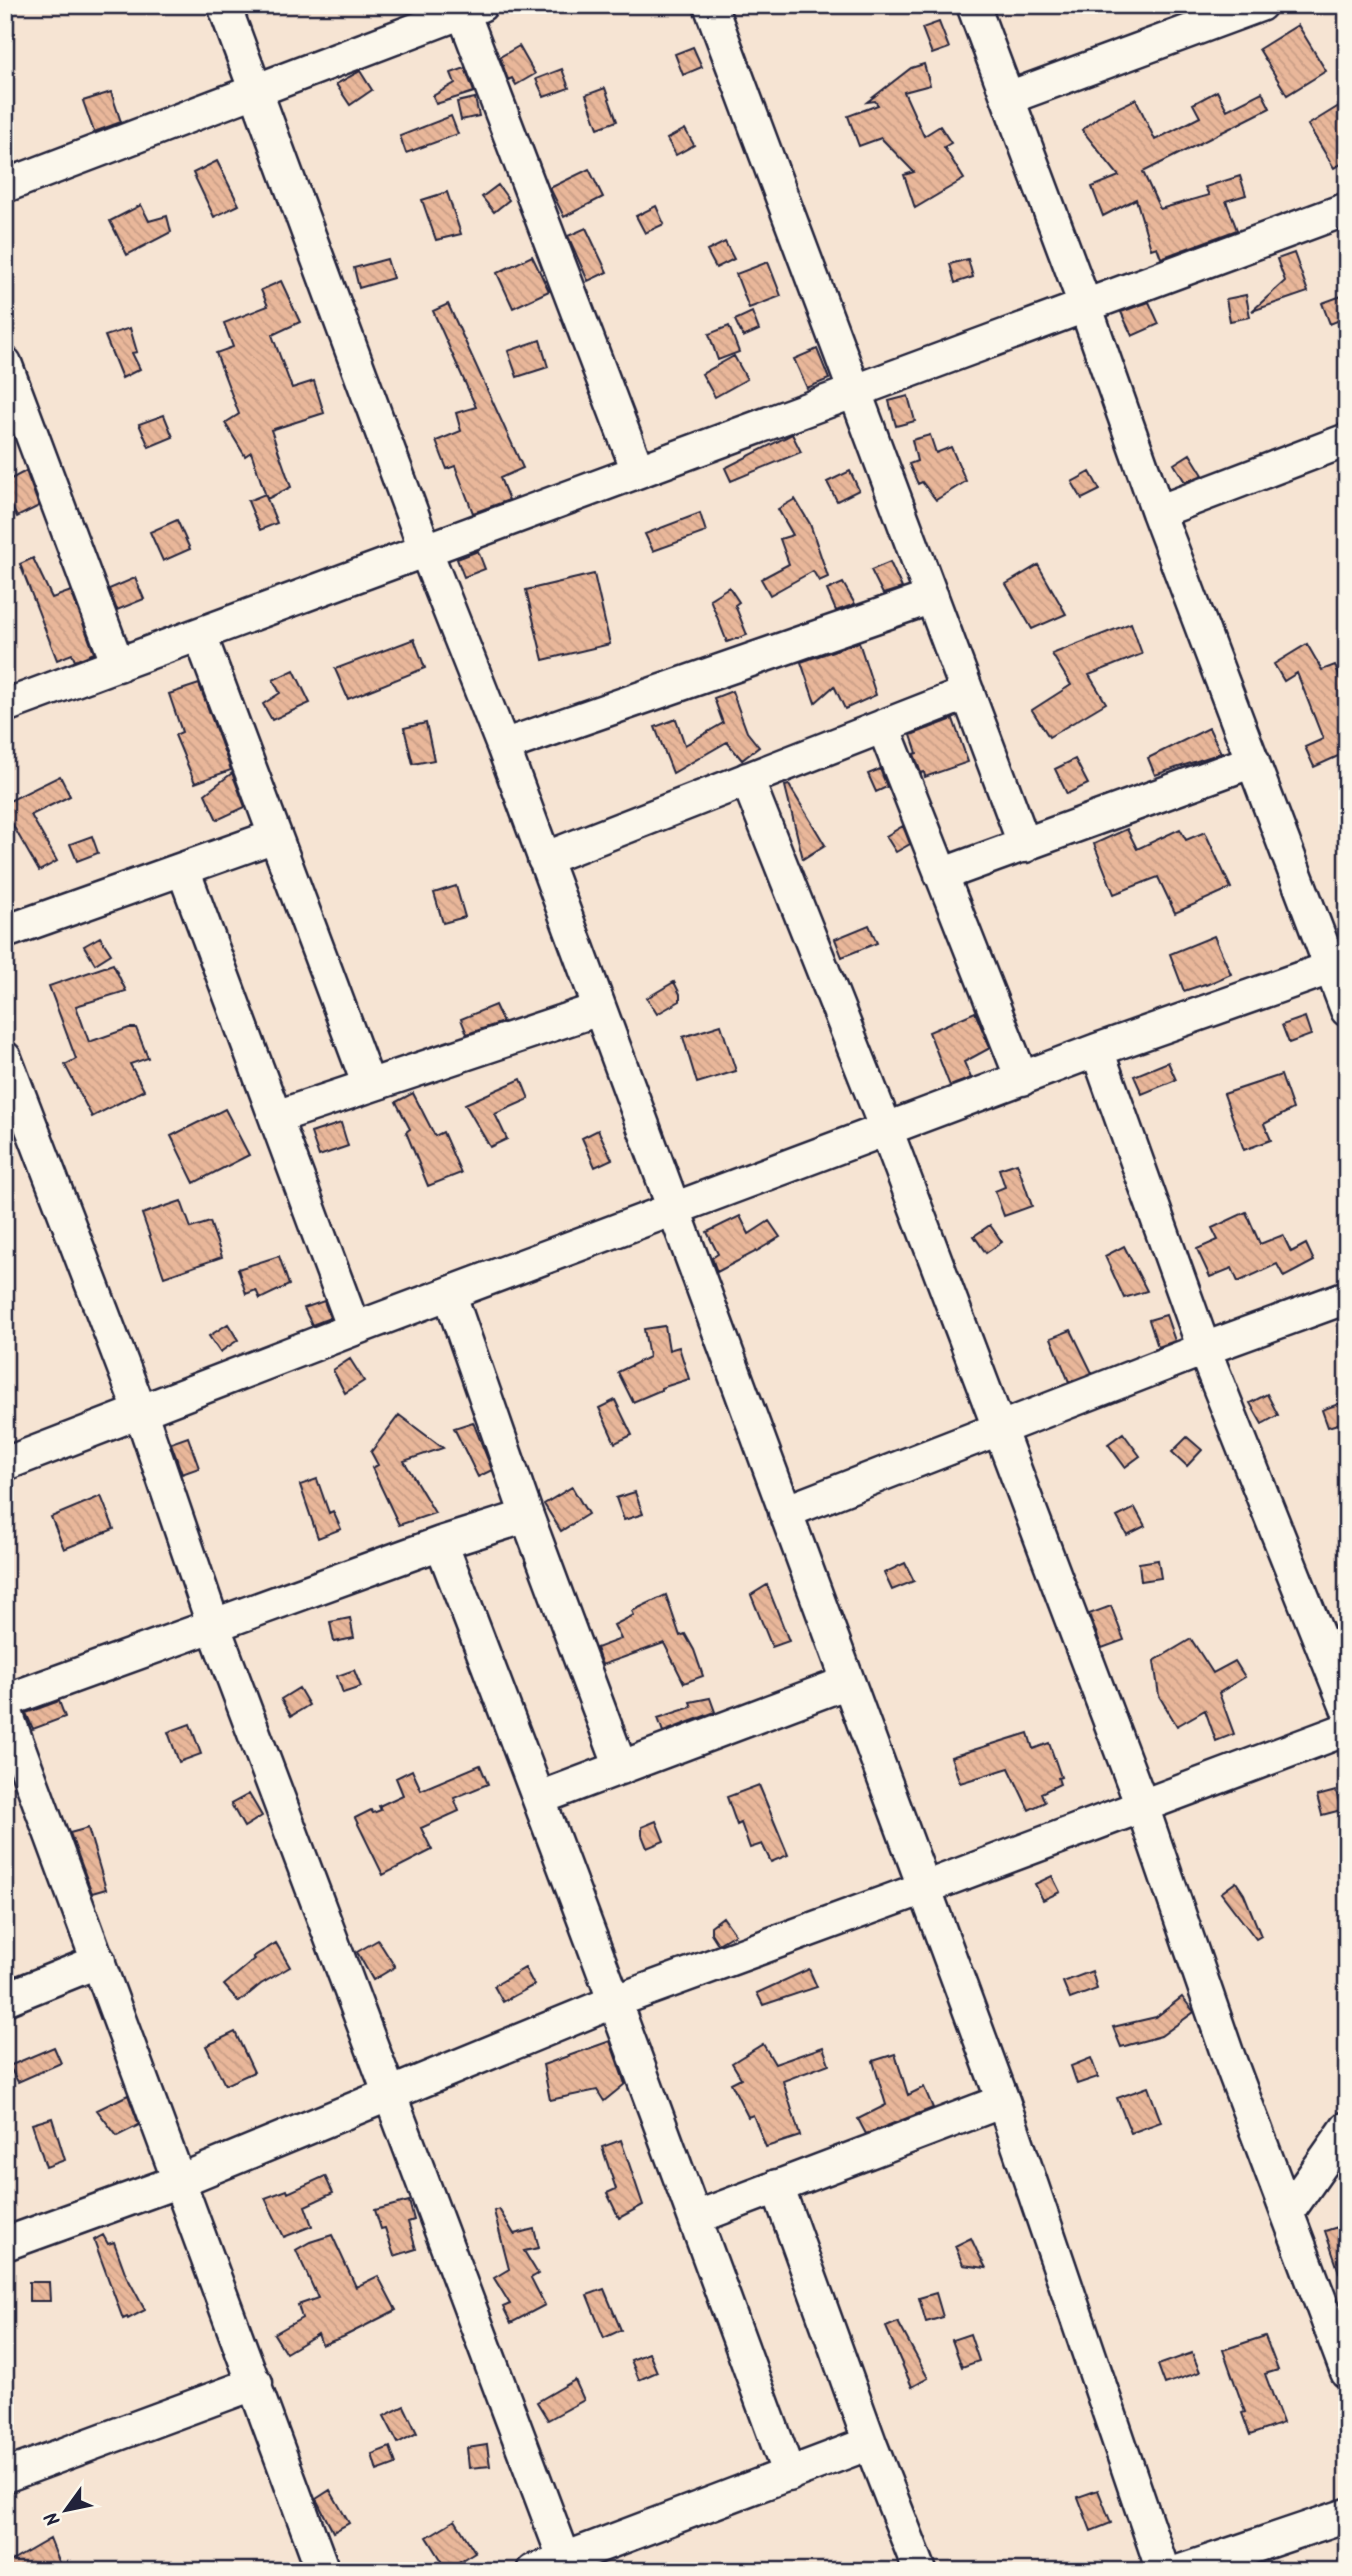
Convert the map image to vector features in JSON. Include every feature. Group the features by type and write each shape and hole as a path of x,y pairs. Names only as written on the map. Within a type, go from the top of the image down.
{"street":[{"path":"224,5 425,549 503,746 1003,2101 1163,2571"},
{"path":"710,5 1025,846"},
{"path":"973,5 1085,305 1158,512 1253,761 1339,965 1347,1010"},
{"path":"1008,98 1222,12 1260,5"},
{"path":"5,186 472,9 638,471"},
{"path":"5,706 1347,209"},
{"path":"6,369 118,665"},
{"path":"1158,512 1347,440"},
{"path":"503,746 932,597"},
{"path":"200,635 369,1086"},
{"path":"544,859 968,693"},
{"path":"883,726 1022,1079"},
{"path":"942,875 1253,761"},
{"path":"747,779 886,1129 1142,1806 1227,2053 1347,2372"},
{"path":"5,932 275,836"},
{"path":"183,869 354,1329"},
{"path":"5,1464 354,1329 1097,1050 1339,965"},
{"path":"276,1117 599,1009"},
{"path":"1097,1050 1204,1349 1347,1708"},
{"path":"5,1058 141,1413 214,1627 567,2565"},
{"path":"450,1295 527,1516 621,1768"},
{"path":"785,1512 1204,1349 1347,1297"},
{"path":"5,1701 441,1543 527,1516"},
{"path":"441,1543 540,1798 789,2475"},
{"path":"540,1798 848,1682"},
{"path":"5,1710 256,2383 323,2571"},
{"path":"5,2244 179,2180 613,2002 1347,1729"},
{"path":"5,1999 99,1961"},
{"path":"695,2218 1003,2101"},
{"path":"1288,2212 1347,2127"},
{"path":"777,2186 870,2444 920,2571"},
{"path":"5,2476 256,2383"},
{"path":"533,2571 567,2565 870,2444"},
{"path":"1181,2571 1347,2515"}],"building":[{"path":"939,22 949,48 932,54 922,28"},
{"path":"1298,25 1326,71 1287,95 1259,49"},
{"path":"519,46 535,74 516,85 512,78 508,80 500,57"},
{"path":"693,47 702,67 683,75 675,54"},
{"path":"924,64 930,85 904,92 924,136 940,126 951,143 944,147 964,179 915,208 904,175 914,172 881,138 859,146 848,116 878,105 875,101 867,102 911,68"},
{"path":"465,68 474,92 436,104 433,96 455,83 451,73"},
{"path":"562,69 569,88 544,97 536,79"},
{"path":"360,71 372,90 350,105 336,84"},
{"path":"605,88 617,121 598,128 586,95"},
{"path":"1217,91 1227,110 1262,92 1270,108 1143,172 1160,209 1209,195 1205,187 1240,176 1246,195 1226,201 1237,230 1161,258 1157,247 1151,249 1136,199 1103,216 1092,187 1119,176 1082,130 1098,117 1136,99 1155,140 1200,117 1193,104"},
{"path":"111,92 121,122 94,132 83,101"},
{"path":"475,98 479,116 461,120 457,102"},
{"path":"1347,101 1347,161 1334,168 1308,125"},
{"path":"451,116 458,134 406,153 400,136"},
{"path":"685,129 694,145 676,155 667,139"},
{"path":"217,161 239,205 214,217 193,173"},
{"path":"589,169 603,197 564,217 550,188"},
{"path":"498,185 509,200 494,212 482,197"},
{"path":"447,192 461,234 436,240 422,200"},
{"path":"141,205 149,221 167,216 171,232 127,255 110,221"},
{"path":"656,206 664,224 645,233 636,216"},
{"path":"586,228 607,272 588,281 568,236"},
{"path":"725,242 734,259 716,268 707,251"},
{"path":"1294,253 1308,292 1252,311 1285,281 1277,259"},
{"path":"532,256 549,291 513,308 497,273"},
{"path":"387,259 393,278 359,288 354,268"},
{"path":"968,259 973,277 955,283 950,264"},
{"path":"768,262 781,296 749,308 736,274"},
{"path":"281,281 300,322 272,335 292,388 314,381 324,413 271,430 291,487 267,499 251,452 245,456 225,423 239,414 216,353 233,347 224,323 268,306 261,290"},
{"path":"1347,294 1347,317 1330,324 1322,303"},
{"path":"1246,295 1250,317 1230,321 1226,299"},
{"path":"1149,302 1159,324 1132,336 1121,312"},
{"path":"448,304 523,468 500,478 509,500 473,513 455,466 447,469 436,441 461,431 456,413 476,407 433,311"},
{"path":"752,312 759,330 743,337 735,320"},
{"path":"729,326 739,352 718,360 709,334"},
{"path":"130,328 137,352 132,353 140,369 122,378 105,336"},
{"path":"540,340 548,367 517,377 508,351"},
{"path":"817,349 829,379 807,388 794,359"},
{"path":"734,356 747,379 715,397 702,374"},
{"path":"908,396 915,421 896,426 889,401"},
{"path":"164,415 173,437 149,447 139,424"},
{"path":"792,434 801,452 731,481 725,468"},
{"path":"930,435 936,453 951,447 966,481 936,500 922,482 918,484 909,464 917,461 912,440"},
{"path":"1190,454 1203,475 1185,482 1174,464"},
{"path":"26,471 39,506 17,517 5,494 5,482"},
{"path":"850,471 859,490 837,501 827,482"},
{"path":"1090,472 1100,490 1082,499 1072,482"},
{"path":"265,494 277,523 260,530 248,501"},
{"path":"795,499 810,524 828,577 819,581 813,571 770,595 761,579 789,564 780,539 793,535 778,509"},
{"path":"700,513 706,532 653,551 645,534"},
{"path":"177,520 190,549 163,561 150,532"},
{"path":"478,551 485,569 464,577 457,559"},
{"path":"33,558 52,598 71,591 94,653 75,661 72,654 57,660 20,564"},
{"path":"890,562 902,588 883,594 871,570"},
{"path":"1038,565 1066,614 1032,629 1006,584"},
{"path":"594,574 610,644 543,660 526,590"},
{"path":"135,578 144,599 117,610 109,589"},
{"path":"843,583 855,604 836,611 827,590"},
{"path":"729,587 739,602 735,605 747,635 727,642 710,599"},
{"path":"1131,623 1142,654 1089,675 1106,703 1049,737 1032,710 1071,685 1052,654"},
{"path":"414,639 425,668 348,699 335,669"},
{"path":"859,642 876,695 845,709 834,686 815,703 801,662"},
{"path":"1307,644 1322,670 1335,665 1347,694 1347,752 1314,767 1305,747 1323,739 1297,673 1284,681 1274,664"},
{"path":"294,670 310,703 272,720 263,704 280,693 273,680"},
{"path":"199,684 231,770 195,783 175,735 182,732 169,694"},
{"path":"732,691 747,732 759,747 742,760 727,742 673,773 655,727 676,719 685,745 723,723 714,698"},
{"path":"953,719 968,762 925,777 914,754 917,753 911,735"},
{"path":"426,723 434,760 413,764 404,728"},
{"path":"1209,728 1221,753 1155,775 1148,758"},
{"path":"1075,759 1088,784 1067,794 1055,769"},
{"path":"880,769 887,787 876,792 868,774"},
{"path":"232,773 245,807 217,820 205,794"},
{"path":"60,776 70,796 31,815 57,861 39,871 11,822 5,824 5,803"},
{"path":"789,785 825,845 803,859 785,786"},
{"path":"903,826 910,844 896,852 886,836"},
{"path":"1127,829 1137,849 1180,829 1186,840 1205,832 1231,888 1175,913 1158,877 1114,894 1094,844"},
{"path":"92,836 98,853 77,861 70,844"},
{"path":"456,886 465,917 443,923 434,893"},
{"path":"869,925 877,943 842,957 835,939"},
{"path":"1214,936 1231,974 1184,991 1170,954"},
{"path":"100,937 111,954 95,964 84,946"},
{"path":"113,964 126,991 76,1006 89,1042 136,1028 148,1058 130,1064 144,1090 92,1117 65,1065 76,1059 49,986"},
{"path":"674,982 680,994 680,1001 657,1014 647,998"},
{"path":"495,1005 503,1022 467,1034 461,1019"},
{"path":"975,1012 990,1048 964,1062 971,1078 950,1086 929,1032"},
{"path":"1305,1017 1311,1035 1289,1043 1282,1025"},
{"path":"721,1025 736,1071 697,1083 683,1037"},
{"path":"1168,1062 1176,1080 1142,1094 1134,1076"},
{"path":"1281,1075 1293,1109 1264,1124 1271,1140 1244,1150 1224,1094"},
{"path":"521,1079 529,1099 495,1114 507,1139 490,1147 465,1104"},
{"path":"413,1093 435,1136 443,1132 461,1173 428,1186 406,1132 410,1129 396,1102"},
{"path":"225,1109 249,1155 194,1183 171,1136"},
{"path":"341,1123 348,1146 319,1156 311,1133"},
{"path":"598,1130 612,1159 595,1167 582,1138"},
{"path":"1017,1163 1032,1206 1004,1216 995,1191 1005,1187 999,1169"},
{"path":"181,1201 191,1228 210,1222 222,1257 164,1277 142,1214"},
{"path":"1246,1212 1260,1244 1283,1235 1291,1252 1306,1244 1314,1261 1284,1277 1277,1264 1238,1282 1232,1268 1210,1277 1197,1249 1218,1240 1212,1228"},
{"path":"740,1216 749,1234 769,1221 780,1237 717,1272 712,1258 718,1254 707,1232"},
{"path":"990,1225 1002,1242 986,1253 974,1236"},
{"path":"1124,1246 1147,1291 1124,1298 1105,1256"},
{"path":"279,1256 289,1285 260,1299 256,1290 246,1294 238,1269"},
{"path":"324,1301 330,1318 312,1325 304,1308"},
{"path":"1166,1315 1175,1341 1158,1347 1149,1320"},
{"path":"228,1324 238,1340 220,1352 209,1336"},
{"path":"665,1326 669,1350 679,1347 689,1379 661,1388 633,1402 618,1372 649,1357 644,1329"},
{"path":"1071,1330 1092,1373 1069,1382 1051,1338"},
{"path":"350,1359 364,1381 345,1393 333,1370"},
{"path":"1267,1394 1278,1415 1262,1424 1250,1403"},
{"path":"615,1400 632,1435 615,1443 599,1408"},
{"path":"1341,1403 1347,1421 1328,1427 1322,1410"},
{"path":"399,1415 443,1448 404,1461 435,1513 399,1525 372,1468 378,1465 371,1452"},
{"path":"473,1422 492,1470 478,1477 454,1428"},
{"path":"1123,1433 1140,1456 1125,1467 1108,1444"},
{"path":"188,1437 199,1468 182,1474 171,1443"},
{"path":"1187,1437 1202,1450 1187,1466 1172,1452"},
{"path":"317,1479 329,1513 333,1511 341,1529 318,1538 300,1485"},
{"path":"572,1487 588,1514 561,1531 544,1504"},
{"path":"635,1492 643,1514 624,1520 616,1498"},
{"path":"101,1496 114,1529 64,1549 51,1517"},
{"path":"1135,1508 1145,1526 1127,1535 1117,1517"},
{"path":"1158,1560 1161,1578 1141,1581 1139,1563"},
{"path":"905,1563 914,1581 892,1590 884,1573"},
{"path":"767,1585 789,1641 772,1647 751,1595"},
{"path":"666,1595 680,1636 685,1634 703,1676 684,1683 664,1643 602,1665 596,1648 621,1639 614,1625 634,1615 632,1611"},
{"path":"1111,1606 1124,1640 1102,1648 1089,1614"},
{"path":"350,1618 354,1638 334,1642 330,1622"},
{"path":"1191,1639 1213,1673 1235,1661 1245,1677 1219,1693 1234,1734 1216,1741 1205,1710 1177,1726 1159,1696 1154,1661"},
{"path":"354,1670 361,1687 343,1693 337,1676"},
{"path":"299,1688 309,1705 291,1716 281,1699"},
{"path":"710,1698 715,1712 663,1732 658,1718 692,1707 690,1702"},
{"path":"59,1701 65,1717 33,1729 26,1713"},
{"path":"190,1724 201,1754 179,1762 168,1732"},
{"path":"1028,1733 1033,1749 1049,1743 1061,1777 1058,1778 1060,1784 1041,1793 1045,1802 1029,1810 1009,1768 960,1783 951,1757"},
{"path":"480,1765 488,1784 454,1798 459,1811 421,1828 432,1850 383,1875 355,1818 371,1810 373,1813 381,1810 379,1806 403,1795 396,1778 412,1770 421,1790"},
{"path":"759,1785 788,1855 771,1862 762,1844 750,1848 741,1823 737,1825 727,1797"},
{"path":"1336,1791 1341,1810 1322,1815 1317,1796"},
{"path":"249,1794 262,1816 244,1827 231,1804"},
{"path":"656,1821 664,1841 647,1848 642,1827"},
{"path":"88,1828 106,1889 92,1893 70,1833"},
{"path":"1052,1876 1060,1892 1043,1900 1035,1884"},
{"path":"1236,1882 1244,1894 1261,1936 1256,1939 1221,1893"},
{"path":"723,1917 735,1934 718,1944 711,1933 711,1926"},
{"path":"378,1940 395,1967 373,1980 357,1952"},
{"path":"276,1943 290,1967 261,1984 239,2002 224,1985 255,1959 253,1957"},
{"path":"525,1968 534,1985 503,2002 494,1986"},
{"path":"809,1969 817,1987 763,2005 757,1993"},
{"path":"1092,1971 1097,1989 1070,1999 1063,1982"},
{"path":"1182,1997 1194,2012 1161,2036 1121,2047 1113,2027 1156,2017"},
{"path":"235,2032 254,2072 225,2085 206,2046"},
{"path":"610,2041 625,2084 604,2101 597,2090 550,2100 543,2065"},
{"path":"763,2044 775,2064 823,2047 829,2064 783,2081 800,2136 766,2147 753,2115 748,2117 731,2083 741,2078 732,2063"},
{"path":"54,2047 61,2063 18,2082 9,2066"},
{"path":"895,2054 908,2095 924,2087 933,2108 866,2134 858,2119 886,2105 873,2061"},
{"path":"1091,2058 1098,2077 1077,2084 1071,2066"},
{"path":"1148,2087 1161,2122 1131,2133 1117,2098"},
{"path":"128,2095 139,2125 117,2136 97,2110"},
{"path":"52,2118 65,2160 46,2167 32,2124"},
{"path":"621,2140 643,2205 619,2218 607,2193 616,2189 602,2147"},
{"path":"325,2176 333,2193 305,2206 312,2226 284,2237 265,2198 287,2190 288,2193"},
{"path":"409,2201 414,2220 408,2222 416,2249 394,2256 385,2228 381,2229 375,2210"},
{"path":"499,2209 514,2234 534,2229 539,2248 524,2251 538,2274 531,2278 545,2305 511,2323 503,2307 510,2304 494,2278 509,2269 494,2211"},
{"path":"1347,2224 1347,2284 1343,2284 1325,2231"},
{"path":"103,2235 108,2244 114,2242 126,2275 145,2310 128,2319 123,2319 94,2240"},
{"path":"332,2235 356,2287 378,2276 396,2310 322,2345 318,2334 286,2353 274,2334 302,2318 298,2305 318,2298 296,2250"},
{"path":"971,2238 986,2268 963,2265 955,2246"},
{"path":"29,2282 49,2282 50,2301 29,2301"},
{"path":"604,2289 621,2330 604,2338 587,2295"},
{"path":"936,2293 943,2317 926,2322 919,2298"},
{"path":"898,2322 928,2378 912,2387 886,2327"},
{"path":"970,2334 979,2361 962,2367 952,2340"},
{"path":"1265,2336 1278,2370 1265,2374 1283,2423 1250,2435 1242,2413 1245,2412 1223,2350"},
{"path":"649,2353 657,2372 639,2380 631,2360"},
{"path":"1192,2353 1200,2372 1165,2384 1158,2365"},
{"path":"575,2380 584,2400 548,2420 537,2402"},
{"path":"404,2406 417,2433 398,2443 384,2416"},
{"path":"487,2445 490,2466 469,2468 467,2448"},
{"path":"390,2447 396,2464 377,2471 372,2454"},
{"path":"330,2490 349,2523 333,2532 316,2499"},
{"path":"1098,2490 1111,2523 1091,2531 1078,2497"},
{"path":"455,2520 475,2552 447,2569 427,2537"},
{"path":"50,2539 60,2564 45,2571 5,2571 5,2565"}]}
